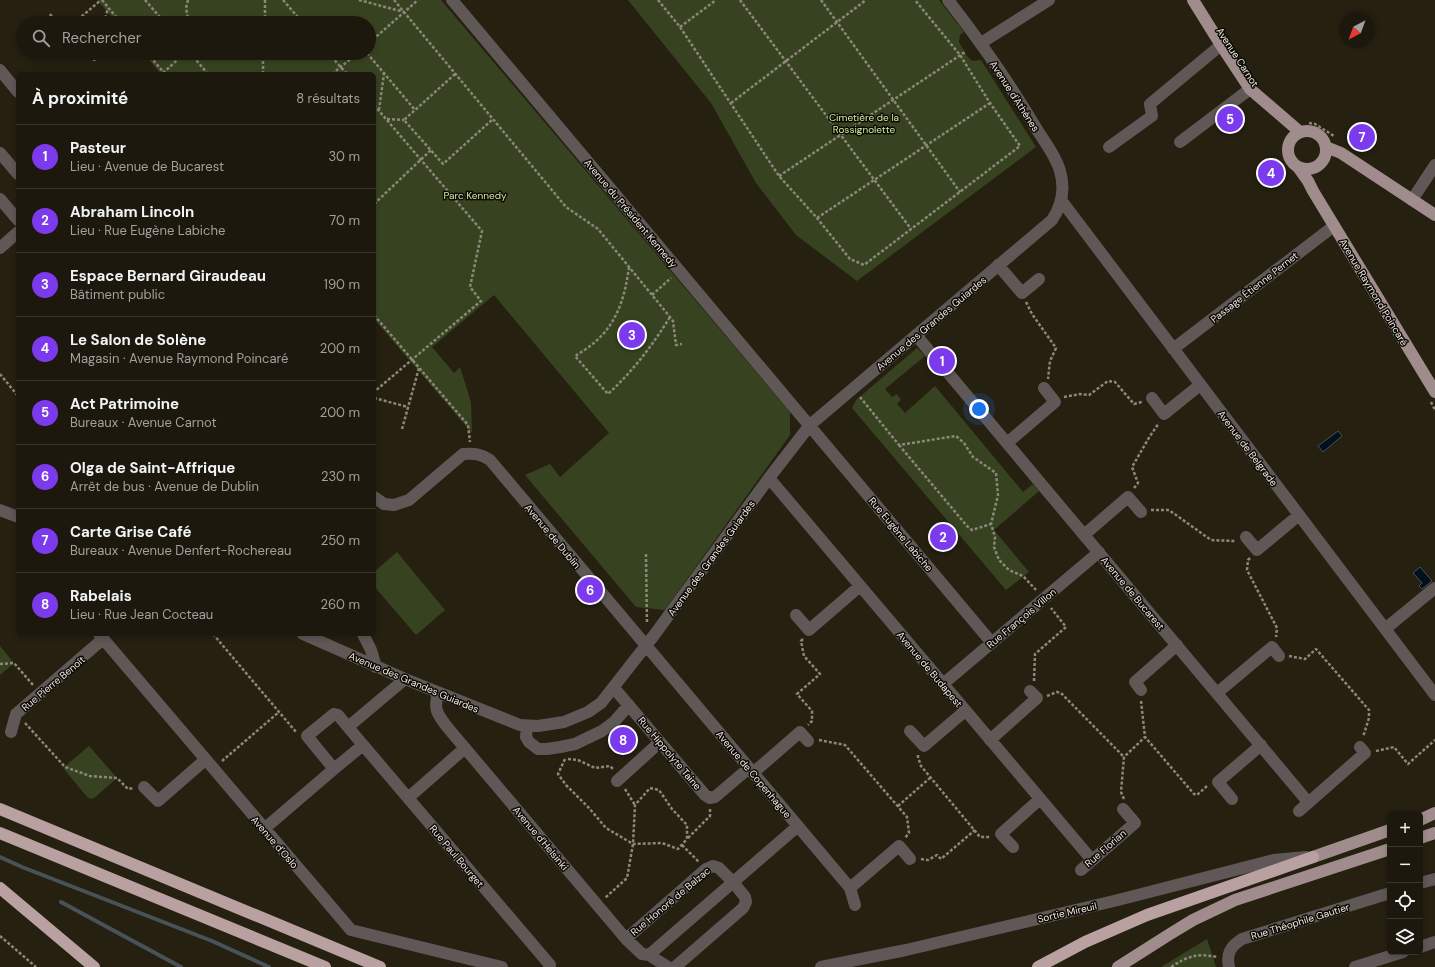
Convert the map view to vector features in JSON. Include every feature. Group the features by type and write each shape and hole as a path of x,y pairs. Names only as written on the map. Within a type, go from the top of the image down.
{"highway":[{"path":"0,809 380,967"},
{"path":"0,833 325,967"},
{"path":"1038,967 1085,942 1147,915 1313,857"},
{"path":"0,888 94,967"}],"main road":[{"name":"Avenue Carnot","path":"1193,0 1250,89 1274,111 1303,128"},
{"name":"Avenue Carnot","path":"1274,111 1285,129 1290,141"},
{"path":"1313,191 1320,163 1326,153 1326,147 1322,138 1318,134 1312,131 1306,131 1303,128 1292,137 1288,153 1293,163 1298,167 1304,169 1320,163 1346,161 1358,165"},
{"path":"1326,147 1337,151 1435,215"},
{"name":"Avenue Raymond Poincaré","path":"1298,167 1308,181 1435,392"},
{"path":"1423,818 1435,812"},
{"path":"1313,857 1387,831"},
{"path":"1423,837 1435,833"},
{"path":"1118,967 1182,927 1235,900 1387,850"}],"street":[{"name":"Avenue du Président Kennedy","path":"452,0 810,425"},
{"name":"Avenue d'Athènes","path":"948,0 981,43 1031,119 1053,156 1060,171 1062,187 1061,200"},
{"path":"981,43 1049,0"},
{"path":"1109,147 1152,116 1150,104 1221,45"},
{"path":"0,70 16,90"},
{"path":"1180,142 1250,89"},
{"path":"0,153 16,172"},
{"path":"1412,200 1435,165"},
{"path":"0,198 16,218"},
{"name":"Avenue des Grandes Guiardes","path":"307,636 404,679 511,722 527,726 550,725 577,718 588,712 601,703 614,688 769,478 810,425 1052,220 1057,212 1061,200"},
{"name":"Avenue de Belgrade","path":"1061,200 1385,628 1431,682 1435,696"},
{"name":"Passage Étienne Pernet","path":"1173,349 1334,226"},
{"path":"0,248 16,234"},
{"path":"998,265 1022,293 1039,279"},
{"path":"916,335 930,352"},
{"name":"Avenue de Bucarest","path":"949,374 1308,802"},
{"path":"1152,398 1164,414 1200,385"},
{"path":"1007,443 1055,402 1044,388"},
{"name":"Rue Eugène Labiche","path":"810,425 992,643"},
{"path":"376,498 384,504 394,505 409,500 463,454 471,453"},
{"name":"Avenue de Dublin","path":"471,453 482,455 490,460 646,646"},
{"name":"Avenue de Budapest","path":"769,478 1092,860"},
{"path":"1084,535 1128,497 1141,512"},
{"path":"0,510 16,516"},
{"path":"1246,537 1257,550 1299,515"},
{"name":"Rue François Villon","path":"943,684 1099,552"},
{"path":"796,615 809,630 860,586"},
{"path":"1385,628 1435,588"},
{"path":"364,636 371,650 376,667"},
{"name":"Rue Pierre Benoît","path":"11,732 16,714 40,694 101,637"},
{"name":"Avenue d'Oslo","path":"101,637 351,930 502,967"},
{"path":"1141,690 1135,682 1177,645"},
{"name":"Avenue de Copenhague","path":"646,646 850,888 855,906"},
{"path":"1217,693 1276,651"},
{"path":"348,727 404,679"},
{"name":"Rue Hippolyte Taine","path":"614,688 705,796 710,798 715,797 800,732"},
{"name":"Avenue d'Helsinki","path":"438,693 435,706 436,711 465,748 626,939 642,954 649,955 668,967"},
{"path":"990,740 1033,694"},
{"path":"527,726 526,736 529,742 538,749 547,749 575,744 602,731 614,722 629,705"},
{"path":"910,731 924,746 966,711"},
{"name":"Rue Paul Bourget","path":"307,736 334,714 338,715 550,965 549,967"},
{"path":"800,732 808,741"},
{"path":"307,736 334,769"},
{"path":"619,780 660,742"},
{"path":"264,829 363,745"},
{"path":"1232,799 1218,782 1260,745"},
{"path":"408,798 465,748"},
{"path":"1299,811 1363,750"},
{"path":"144,787 158,801 208,764"},
{"path":"1013,847 1001,834 1040,799"},
{"name":"Rue Florian","path":"1081,870 1135,823 1123,809"},
{"path":"649,955 798,826"},
{"path":"850,888 899,846 910,858"},
{"name":"Sortie Mireuil","path":"821,967 906,950 1111,902 1274,860 1313,857"},
{"name":"Rue Honoré de Balzac","path":"626,939 706,869 713,866 719,868 733,882 745,898 746,902 743,908 675,967"},
{"path":"1423,882 1435,879"},
{"name":"Rue Théophile Gautier","path":"1229,963 1229,951 1233,945 1242,938 1387,894"},
{"path":"1423,946 1435,942"},
{"path":"1355,967 1393,955"}],"path":[{"path":"83,16 102,0 115,16"},
{"path":"145,0 159,16"},
{"path":"188,0 186,8 188,16"},
{"path":"265,16 266,0"},
{"path":"284,0 297,16"},
{"path":"359,0 404,12"},
{"path":"394,0 566,207 598,229 673,321 676,345 682,344"},
{"path":"376,37 418,0"},
{"path":"658,0 680,26 779,176 850,259 864,265 1020,146 990,103 960,55 915,0"},
{"path":"680,26 716,0"},
{"path":"740,0 911,229"},
{"path":"821,0 960,192"},
{"path":"731,103 866,0"},
{"path":"106,16 108,8"},
{"path":"779,176 964,52"},
{"path":"153,60 163,72"},
{"path":"165,72 178,60"},
{"path":"196,60 206,72"},
{"path":"263,60 263,72"},
{"path":"334,60 344,72"},
{"path":"334,72 349,60"},
{"path":"373,60 415,110"},
{"path":"379,110 384,73"},
{"path":"404,120 455,74"},
{"path":"816,218 990,103"},
{"path":"376,107 482,231 470,287 481,301 376,390"},
{"path":"387,119 404,120 443,164 493,120"},
{"path":"1303,128 1315,124 1339,139"},
{"path":"376,202 431,150"},
{"path":"629,267 625,292 614,319 607,330 595,342 575,356 608,394 622,381 644,356 670,317"},
{"path":"652,295 680,270"},
{"path":"1022,293 1032,314 1056,348 1050,361 1048,381 1044,388"},
{"path":"376,318 468,425 471,453"},
{"path":"402,429 419,368"},
{"path":"0,374 16,394"},
{"path":"1055,402 1065,396 1080,394 1089,395 1108,381 1115,382 1134,404 1152,398"},
{"path":"853,389 966,526 972,530 991,524"},
{"path":"376,399 408,408"},
{"path":"1128,497 1138,483 1132,467 1164,414"},
{"path":"899,445 956,436 964,443 973,457 996,473 998,495 991,524 995,537 994,547 999,560 1009,570 1023,576 1044,599 1066,627 1035,654 1033,694 1045,696 1057,692 1061,693 1124,757"},
{"path":"1141,512 1154,509 1169,510 1211,540 1233,541 1246,537"},
{"path":"1257,550 1248,560 1248,570 1277,628 1275,641 1276,651 1289,656 1305,659 1316,649 1369,710 1363,750 1394,747 1408,764 1435,740"},
{"path":"646,554 647,626"},
{"path":"800,732 812,721 812,711 797,694 820,674 804,656 801,641 809,630"},
{"path":"215,636 299,736 307,736"},
{"path":"0,664 14,663 40,694"},
{"path":"1141,690 1139,697 1141,702 1145,737 1194,794 1197,795 1207,785 1218,782"},
{"path":"208,764 279,712"},
{"path":"16,714 65,767 90,776 117,778 128,789 144,787"},
{"path":"1123,809 1124,798 1121,792 1124,757 1145,737"},
{"path":"808,741 822,740 845,745 898,806 907,818 909,833 899,846"},
{"path":"924,746 918,757 921,766 980,837 996,837 1001,834"},
{"path":"598,905 627,878 633,844 635,805 610,766 595,768 578,760 565,758 558,774 566,785 606,828 633,844 662,843 678,849 710,816 710,798"},
{"path":"898,806 931,777"},
{"path":"635,805 650,788 658,790 672,809 687,825 687,839"},
{"path":"910,858 928,860 937,855 941,859 975,830"},
{"path":"682,845 706,869"},
{"path":"0,936 36,967"},
{"path":"1171,967 1191,956 1206,955 1229,963"}],"green space":[{"name":"Parc Kennedy","path":"97,0 441,0 790,412 790,435 665,610 636,607 525,475 550,464 560,477 609,433 494,295 432,347 454,373 460,367 471,402 472,433 376,321 376,72 159,72 149,60 376,60 376,16 111,16"},
{"name":"Cimetière de la Rossignolette","path":"628,0 939,0 964,32 960,35 959,42 967,56 972,61 981,60 1036,147 857,281 796,235 756,183 711,103"},
{"path":"917,348 925,356 885,389 892,397 897,394 901,400 897,404 905,413 935,386 1023,492 1033,484 1039,491 994,530 1029,572 1006,590 852,408 856,400"},
{"path":"397,552 445,610 416,635 376,588 376,570"},
{"path":"0,646 14,663 0,675"},
{"path":"89,746 117,778 93,799 88,798 63,768"},
{"path":"1207,939 1216,967 1161,967"}],"water":[{"path":"1338,431 1342,436 1323,452 1318,446"},
{"path":"1420,567 1432,581 1422,589 1419,586 1422,583 1413,573"}],"waterway":[{"path":"0,857 212,941 269,967"},
{"path":"61,902 181,967"}],"tunnel":[{"path":"930,352 949,374"}],"place":[{"name":"Act Patrimoine","path":"1230,119"},
{"name":"Carte Grise Café","path":"1362,137"},
{"name":"Le Salon de Solène","path":"1271,173"},
{"name":"Espace Bernard Giraudeau","path":"632,335"},
{"name":"Pasteur","path":"942,361"},
{"name":"Abraham Lincoln","path":"943,537"},
{"name":"Olga de Saint-Affrique","path":"590,590"},
{"name":"Rabelais","path":"623,740"}]}
